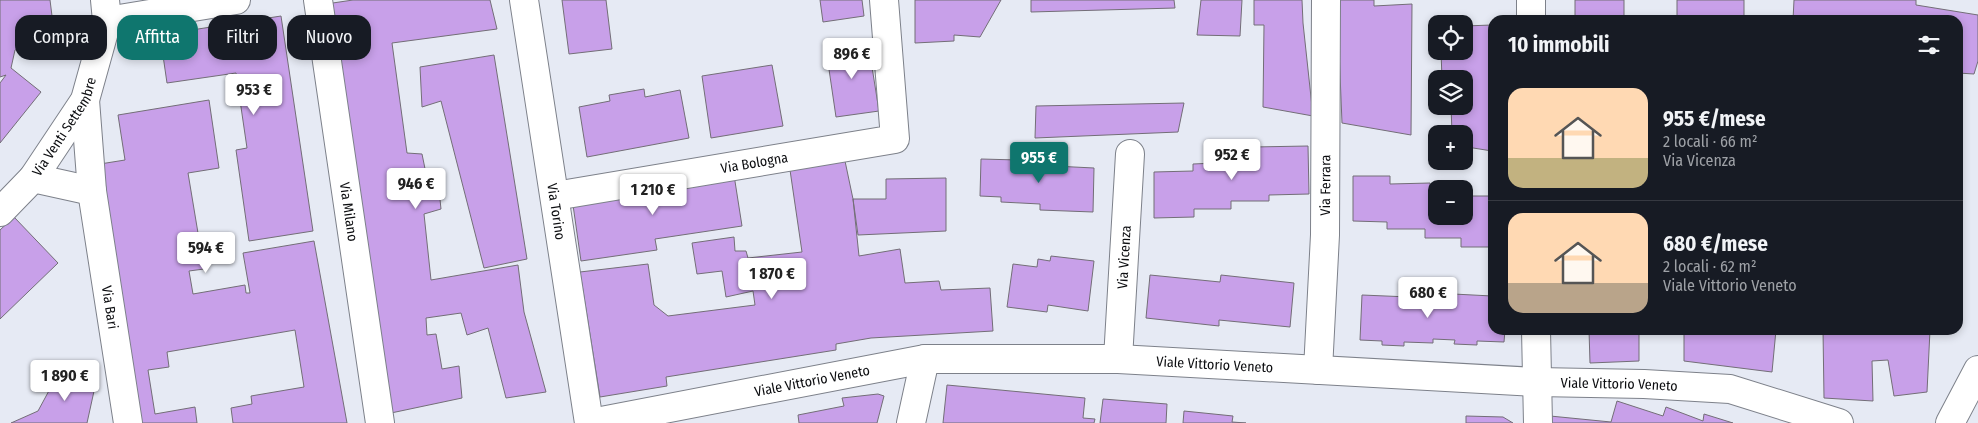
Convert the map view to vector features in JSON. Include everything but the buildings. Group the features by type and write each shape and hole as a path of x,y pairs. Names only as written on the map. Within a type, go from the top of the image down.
{"street":[{"path":"106,10 236,0"},
{"name":"Via Milano","path":"318,0 380,423"},
{"name":"Via Torino","path":"524,0 590,423"},
{"name":"Via Bologna","path":"555,196 896,139 884,0"},
{"name":"Via Ferrara","path":"1318,370 1325,235 1326,0"},
{"path":"1530,0 1531,15"},
{"name":"Via Venti Settembre","path":"0,212 33,178 85,100 106,10"},
{"name":"Via Bari","path":"85,100 92,192 128,423"},
{"name":"Via Vicenza","path":"1118,359 1130,154"},
{"path":"33,178 92,192"},
{"path":"1536,335 1538,423"},
{"path":"911,423 925,359"},
{"name":"Viale Vittorio Veneto","path":"590,423 925,359 1118,359 1538,382 1644,384 1730,390 1839,423"},
{"path":"1950,423 1978,370"}]}
